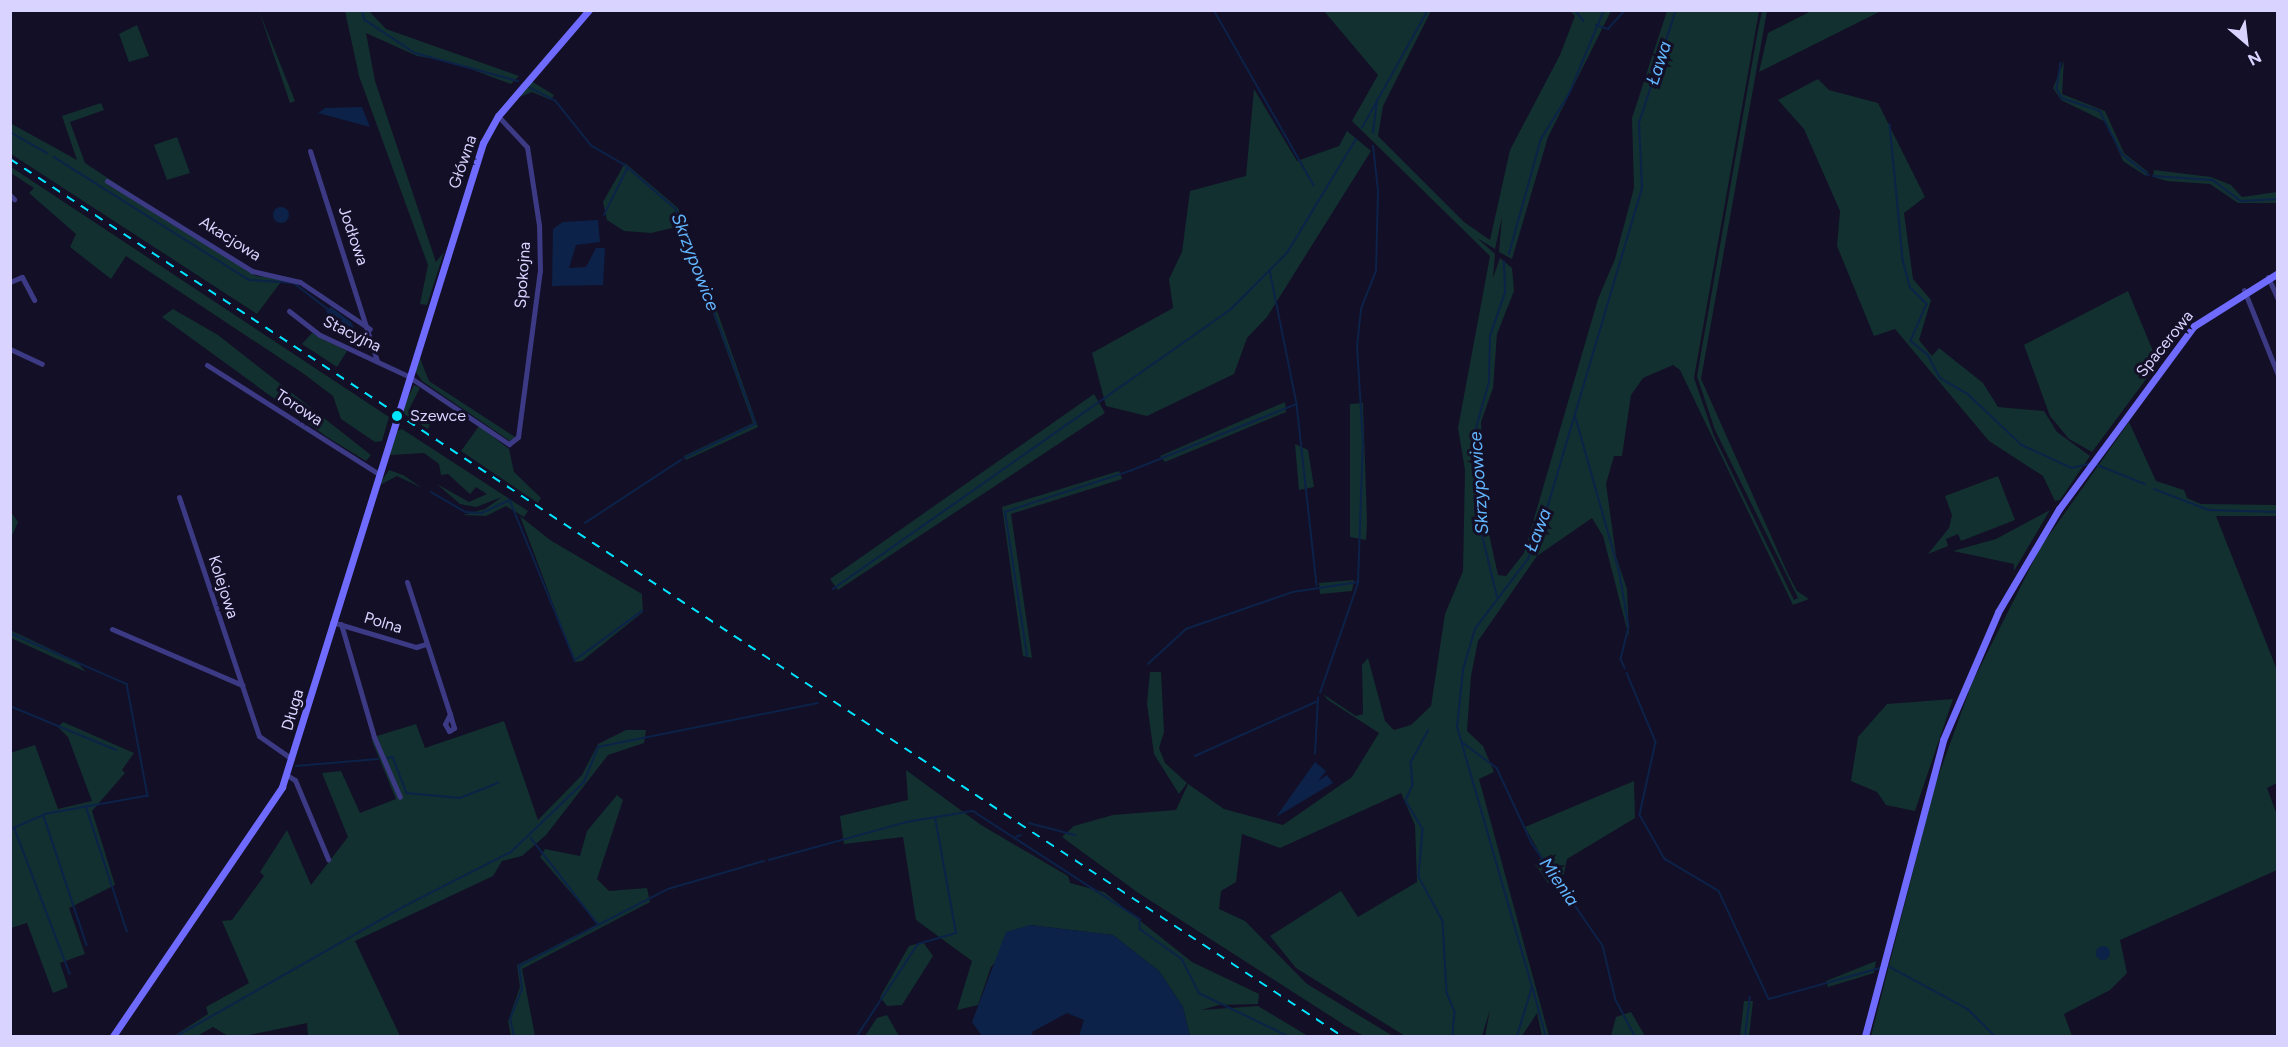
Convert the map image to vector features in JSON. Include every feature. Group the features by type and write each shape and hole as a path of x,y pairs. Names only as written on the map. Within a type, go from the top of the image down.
{"street":[{"name":"Główna","path":"416,352 478,156 498,116 589,10"},
{"name":"Spokojna","path":"498,116 527,147 540,236 540,271 518,437 509,444"},
{"name":"Jodłowa","path":"310,152 370,329 377,361"},
{"name":"Akacjowa","path":"107,181 252,271 300,282 370,329"},
{"name":"Spacerowa","path":"1865,1036 1942,740 1966,681 2034,547 2088,469 2194,326 2244,290 2277,273"},
{"path":"10,282 22,277 34,300"},
{"path":"2268,277 2277,299"},
{"path":"2244,290 2277,375"},
{"name":"Stacyjna","path":"289,311 320,335 408,376 509,444"},
{"path":"10,349 42,364"},
{"name":"Długa","path":"113,1036 287,775 377,473 416,352"},
{"name":"Torowa","path":"207,365 377,473"},
{"name":"Kolejowa","path":"180,497 259,736 292,759"},
{"name":"Polna","path":"407,582 450,714"},
{"name":"Polna","path":"332,622 416,647 426,644"},
{"path":"341,624 374,737 400,797"},
{"path":"112,629 242,685"},
{"path":"287,775 296,780 328,859"}],"green space":[{"path":"259,11 295,101 290,103 268,38"},
{"path":"345,11 369,11 386,29 519,76 511,84 452,62 417,56 366,33 375,81 436,262 444,252 427,305 420,304 428,265 359,76"},
{"path":"1324,11 1431,11 1383,106 1378,136 1464,222 1490,240 1510,150 1560,55 1575,16 1570,11 1611,11 1548,137 1512,259 1499,252 1502,217 1495,249 1477,238 1495,254 1493,278 1500,258 1512,268 1514,291 1497,334 1493,388 1481,422 1485,516 1498,575 1506,576 1524,553 1598,299 1615,259 1634,188 1632,118 1667,11 1759,11 1694,378 1714,436 1794,600 1798,598 1715,430 1697,376 1758,30 1762,11 1767,11 1701,379 1788,574 1797,591 1809,599 1793,605 1680,370 1673,365 1643,378 1631,395 1622,456 1614,456 1606,484 1616,556 1627,589 1629,637 1603,536 1592,518 1537,556 1478,641 1471,676 1467,731 1483,746 1494,772 1479,779 1549,1036 1542,1036 1537,1013 1522,1036 1485,1036 1490,1010 1482,1036 1405,1036 1296,968 1270,936 1341,891 1358,917 1417,882 1415,825 1401,793 1280,848 1242,834 1236,882 1221,891 1219,909 1245,921 1307,984 1393,1036 1364,1036 1346,1026 1137,892 1062,837 1074,826 1113,815 1176,810 1188,784 1224,809 1283,825 1352,777 1379,733 1328,700 1323,694 1356,716 1363,714 1362,665 1368,658 1385,721 1394,730 1411,725 1431,706 1445,614 1463,571 1465,470 1458,428 1490,256 1352,121 1378,75"},
{"path":"1811,11 1881,11 1759,72 1768,33"},
{"path":"137,25 149,56 129,62 119,34"},
{"path":"2064,61 2062,94 2105,111 2124,153 2148,172 2146,176 2123,161 2106,122 2061,100 2053,88"},
{"path":"1818,79 1829,90 1878,103 1925,197 1904,213 1913,279 1931,300 1919,340 1932,356 1939,348 1983,383 1998,407 2044,411 2057,432 2090,456 2060,500 2055,501 2043,476 1989,441 1895,329 1874,336 1837,246 1840,211 1804,129 1778,100"},
{"path":"531,81 554,95 551,100 532,92 517,98"},
{"path":"1254,89 1297,161 1339,146 1347,131 1371,151 1267,317 1247,338 1234,374 1147,416 1106,406 1092,353 1173,308 1169,279 1182,252 1190,191 1246,176"},
{"path":"101,103 104,110 70,122 85,163 256,276 283,279 257,314 11,154 10,123 77,160 62,116"},
{"path":"177,137 190,173 167,180 154,145"},
{"path":"625,163 678,208 685,225 651,233 624,231 607,220 603,202"},
{"path":"11,167 389,417 382,441 375,442 341,419 333,396 304,374 126,256 111,279 70,247 76,234 29,193 34,188 11,173"},
{"path":"2154,170 2211,177 2231,185 2242,197 2277,192 2277,203 2238,203 2210,184 2167,181 2153,177"},
{"path":"688,229 758,427 686,460 684,456 753,423 683,231"},
{"path":"2128,291 2158,363 2092,452 2069,439 2050,416 2024,345"},
{"path":"173,309 218,335 371,455 366,461 327,437 162,317"},
{"path":"312,333 347,351 337,367 302,344"},
{"path":"419,356 429,381 515,437 510,441 422,381 415,371"},
{"path":"414,385 420,388 408,411 430,425 428,429 401,412"},
{"path":"1094,394 1105,413 838,590 830,579"},
{"path":"1285,402 1286,412 1165,462 1160,456"},
{"path":"1363,403 1366,540 1350,537 1350,404"},
{"path":"2129,422 2156,481 2184,490 2187,498 2201,504 2277,505 2277,516 2216,516 2277,670 2277,783 2267,788 2277,815 2277,870 2120,940 2127,973 2110,990 2064,1014 2072,1036 1871,1036 1935,785 1972,683 2040,548"},
{"path":"479,426 509,449 514,472 541,498 538,503 461,451"},
{"path":"402,429 528,511 524,517 506,506 486,516 463,515 485,509 502,497 476,507 460,504 437,484 469,502 487,494 476,487 470,494 448,474 441,475 439,464 424,453 390,455 395,432"},
{"path":"1295,444 1308,450 1314,487 1299,490"},
{"path":"389,470 403,475 422,488 397,476 378,486"},
{"path":"1119,471 1122,479 1011,514 1032,658 1023,656 1002,507"},
{"path":"1998,476 2015,520 1961,541 1958,534 1946,539 1948,546 1928,554 1949,528 1952,515 1945,496"},
{"path":"2050,510 2014,571 2014,564 1953,551 1996,539"},
{"path":"11,512 18,522 10,538"},
{"path":"520,516 550,540 642,594 643,612 582,661 575,662"},
{"path":"1354,580 1352,591 1320,594 1319,583"},
{"path":"10,630 76,661 86,672 11,638"},
{"path":"1150,672 1161,672 1164,732 1159,748 1165,763 1187,783 1179,794 1154,754 1147,704"},
{"path":"1953,699 1915,811 1886,805 1877,792 1851,781 1858,737 1887,704"},
{"path":"504,721 538,820 582,775 598,744 626,730 646,730 644,743 608,755 546,835 522,856 502,861 493,876 355,941 400,1036 308,1036 307,1023 244,1036 228,1036 213,1027 197,1036 174,1036 208,1014 206,1007 249,983 222,921 232,920 264,876 260,872 287,830 311,885 348,837 322,773 341,771 360,813 396,799 372,741 377,736 416,724 425,748"},
{"path":"63,722 134,753 122,770 125,773 92,811 115,885 69,908 85,954 60,963 68,987 53,993 27,923 11,928 10,753 35,745 58,809 92,801 68,737 58,727"},
{"path":"906,770 981,825 1068,876 1070,883 1104,892 1192,962 1259,994 1258,1004 1219,1005 1201,1010 1258,1006 1308,1036 1190,1036 1183,1007 1159,971 1113,935 1030,925 991,967 978,1005 957,1010 972,961 916,920 903,837 844,844 840,816 908,800"},
{"path":"1634,781 1635,818 1567,859 1564,874 1548,883 1535,864 1542,857 1525,827"},
{"path":"617,795 623,800 597,879 609,891 647,888 650,902 522,969 535,1036 511,1036 508,1021 520,987 517,965 598,924 540,857 545,849 580,856 587,831"},
{"path":"923,942 933,956 902,1005 887,1006 880,997 909,946"},
{"path":"1876,961 1874,973 1828,987 1826,981"},
{"path":"1744,1001 1753,1001 1749,1036 1740,1036"},
{"path":"1631,1012 1645,1036 1611,1036 1616,1017"},
{"path":"887,1015 899,1036 865,1036 877,1018"}],"water":[{"path":"362,107 370,127 318,113 325,108"},
{"path":"278,207 284,207 289,215 287,221 278,223 273,218 273,212"},
{"path":"598,220 600,242 576,245 569,268 586,267 596,248 605,248 603,285 552,286 553,229 563,222"},
{"path":"331,307 351,322 358,335 355,342 331,320 326,311"},
{"path":"1315,762 1326,771 1318,781 1327,775 1333,783 1276,817"},
{"path":"1030,925 1113,935 1159,971 1183,1007 1190,1036 1079,1036 1084,1020 1067,1013 1032,1032 1033,1036 982,1036 972,1022 1006,932"},
{"path":"2103,946 2108,948 2110,953 2108,958 2103,960 2098,958 2096,953 2098,948"}],"waterway":[{"name":"Skrzypowice","path":"362,10 365,20 415,53 518,81"},
{"path":"1214,10 1314,185"},
{"path":"1362,128 1428,10"},
{"path":"1575,10 1584,21"},
{"name":"Skrzypowice","path":"1509,254 1541,139 1569,94 1604,10"},
{"path":"1596,25 1608,29 1625,10"},
{"name":"Ława","path":"1517,1036 1532,987 1457,727 1463,670 1475,629 1528,559 1541,529 1642,189 1639,123 1676,10"},
{"path":"2061,63 2057,89 2062,98 2100,111 2122,154 2149,175"},
{"name":"Skrzypowice","path":"527,86 555,100 592,146 625,165 676,209 756,424 685,458"},
{"path":"1373,133 1377,101"},
{"path":"1890,124 1903,260 1910,287 1927,304 1911,341 1928,355 1940,378 1968,394 2022,445 2072,468 2090,464"},
{"path":"10,132 47,153"},
{"path":"833,589 1230,310 1287,253 1356,139"},
{"path":"1148,664 1186,629 1293,592 1358,582 1363,442 1357,347 1361,309 1376,271 1378,191 1373,146"},
{"path":"54,157 249,280 294,283 329,310"},
{"path":"604,215 627,169"},
{"path":"2153,176 2213,180 2241,201 2278,199"},
{"name":"Skrzypowice","path":"1497,597 1480,527 1474,435 1489,382 1490,336 1505,293 1504,262"},
{"path":"1270,270 1297,404 1317,585"},
{"path":"1027,656 1005,512 1130,471 1297,404"},
{"path":"1576,418 1620,574 1629,627 1621,659 1625,668"},
{"name":"Skrzypowice","path":"585,523 681,460"},
{"path":"2095,464 2145,484"},
{"path":"2154,489 2209,510 2278,512"},
{"path":"431,492 465,512 482,513 510,500 575,660 642,611"},
{"path":"1320,693 1358,583"},
{"path":"10,633 127,684 148,796 47,814 10,830"},
{"path":"1627,673 1656,742 1640,815 1665,859 1719,891 1769,999 1880,968"},
{"path":"1315,754 1318,698"},
{"path":"1195,756 1316,702"},
{"path":"177,1036 403,907 511,852 584,782 598,747 818,703"},
{"path":"10,706 116,750"},
{"name":"Ława","path":"1429,730 1411,762 1413,785 1406,801 1423,829 1419,877 1443,921 1447,993 1455,1012 1453,1036"},
{"name":"Mienia","path":"1462,742 1497,768 1532,843 1603,946 1616,1000 1635,1036"},
{"path":"387,758 393,757 407,793 460,798 498,783"},
{"path":"296,766 378,759"},
{"path":"86,806 127,931"},
{"path":"769,860 907,822 973,811 1140,919 1140,929 1182,959 1199,993 1288,1036"},
{"path":"44,816 87,945"},
{"path":"857,1036 918,944 956,933 935,818"},
{"path":"1029,823 1075,835"},
{"path":"15,829 70,974"},
{"path":"1016,837 1021,835"},
{"path":"531,838 598,924"},
{"path":"514,1036 510,1019 522,989 519,966 668,889 764,861"},
{"path":"1888,966 1968,1009 1995,1036"},
{"path":"1533,988 1546,1036"},
{"path":"1745,1036 1750,997"}],"railway":[{"path":"10,159 1342,1036"}],"place":[{"name":"Szewce","path":"397,416"}]}
